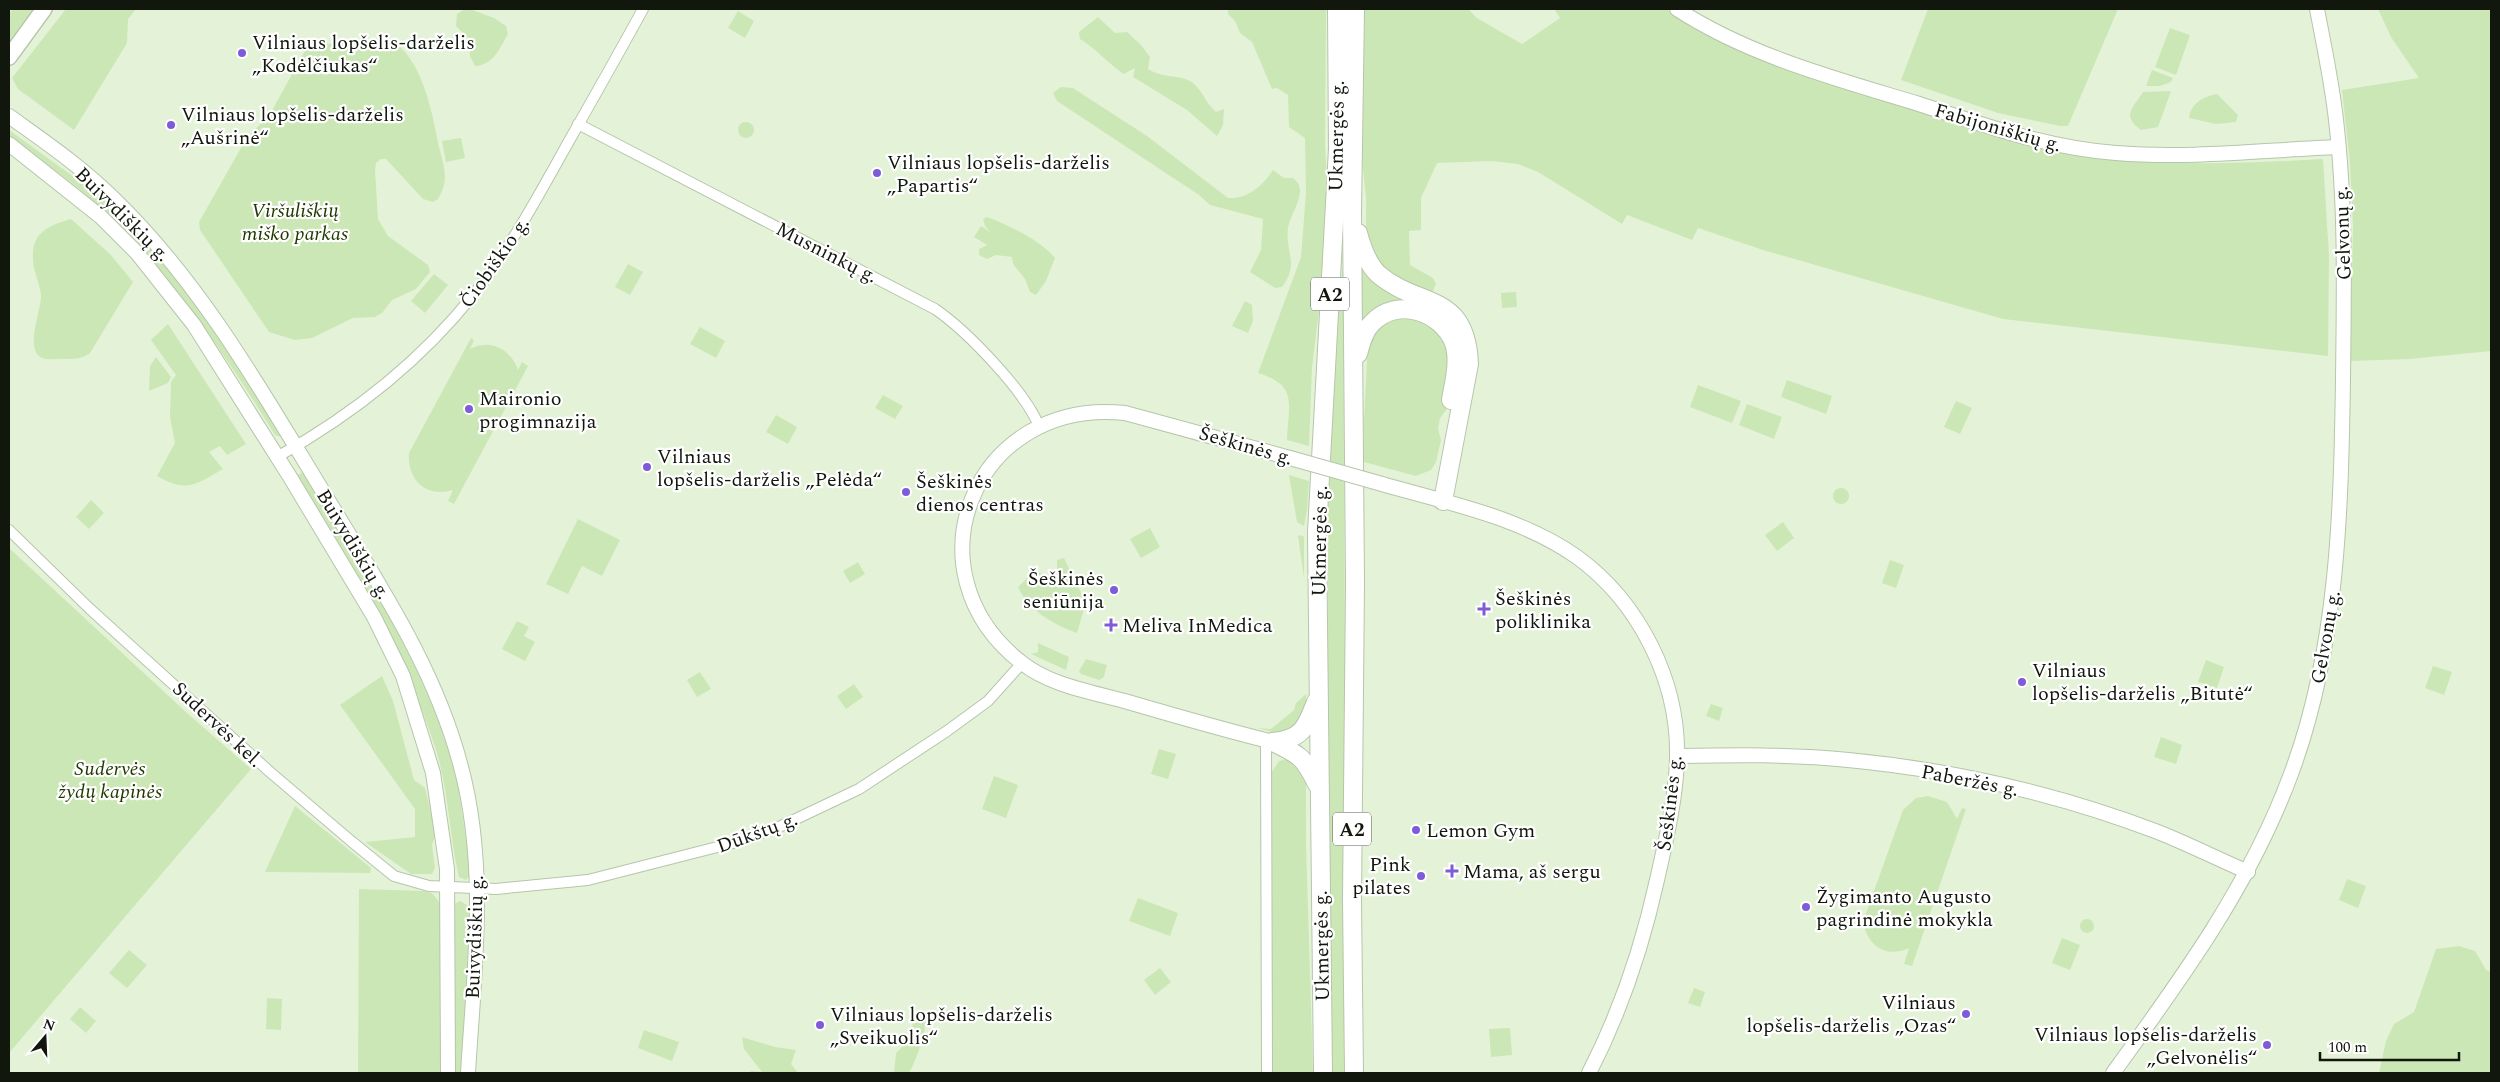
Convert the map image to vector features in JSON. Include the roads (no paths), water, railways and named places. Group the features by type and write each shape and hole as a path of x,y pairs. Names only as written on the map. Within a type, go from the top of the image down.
{"highway":[{"name":"Ukmergės g.","path":"1323,1073 1318,786 1317,532 1338,149 1337,9"},
{"name":"Ukmergės g.","path":"1354,1073 1352,946 1356,584 1352,212 1355,9"},
{"path":"1352,212 1364,252 1377,272 1395,284 1444,308 1457,322 1467,341 1469,364 1439,500"},
{"path":"1354,370 1366,332 1372,324 1389,313 1407,310 1418,311 1435,318 1448,332 1454,345 1457,360 1441,471 1439,500"},
{"path":"1270,742 1289,740 1302,731 1318,697"},
{"path":"1270,742 1294,752 1306,762 1318,786"}],"main road":[{"path":"9,57 44,9"},
{"name":"Fabijoniškių g.","path":"1677,9 1708,28 1768,54 1879,92 2049,143 2115,153 2168,156 2338,147"},
{"name":"Gelvonų g.","path":"2113,1073 2193,962 2248,872 2274,817 2298,752 2324,652 2339,538 2344,270 2334,104 2317,9"},
{"name":"Buivydiškių g.","path":"9,116 66,158 113,197 150,235 219,324 394,609 424,664 445,713 462,769 473,833 478,888 468,1073"},
{"name":"Buivydiškių g.","path":"9,144 101,217 137,253 194,325 374,617 403,676 432,773 447,869 448,1073"},
{"name":"Šeškinės g.","path":"1270,742 1059,682 1022,663 991,630 974,604 965,572 963,550 967,512 978,485 988,469 1016,439 1039,426 1070,415 1101,411 1125,412 1499,518 1547,539 1587,565 1620,596 1641,627 1658,662 1673,716 1677,756 1672,808 1665,846 1639,954 1624,998 1589,1073"},
{"name":"Paberžės g.","path":"1677,756 1757,755 1846,760 1972,778 2032,792 2119,818 2159,832 2248,872"}],"street":[{"name":"Čiobiškio g.","path":"277,457 320,433 383,387 458,312 511,241 643,9"},
{"name":"Musninkų g.","path":"578,124 935,309 970,336 1030,410 1039,426"},
{"name":"Sudervės kel.","path":"9,530 86,605 270,772 384,869 406,881 446,886"},
{"name":"Dūkštų g.","path":"446,886 526,888 588,880 732,843 779,827 859,789 947,731 988,701 1022,663"},
{"path":"1267,1073 1270,742"}],"place":[{"name":"Vilniaus lopšelis-darželis „Kodėlčiukas“","path":"242,53"},
{"name":"Vilniaus lopšelis-darželis „Aušrinė“","path":"171,125"},
{"name":"Vilniaus lopšelis-darželis „Papartis“","path":"877,173"},
{"name":"Maironio progimnazija","path":"469,409"},
{"name":"Vilniaus lopšelis-darželis „Pelėda“","path":"647,467"},
{"name":"Šeškinės dienos centras","path":"906,492"},
{"name":"Šeškinės seniūnija","path":"1114,590"},
{"name":"Šeškinės poliklinika","path":"1484,609"},
{"name":"Meliva InMedica","path":"1111,625"},
{"name":"Vilniaus lopšelis-darželis „Bitutė“","path":"2022,682"},
{"name":"Lemon Gym","path":"1416,830"},
{"name":"Mama, aš sergu","path":"1452,871"},
{"name":"Pink pilates","path":"1421,876"},
{"name":"Žygimanto Augusto pagrindinė mokykla","path":"1806,907"},
{"name":"Vilniaus lopšelis-darželis „Ozas“","path":"1966,1014"},
{"name":"Vilniaus lopšelis-darželis „Sveikuolis“","path":"820,1025"},
{"name":"Vilniaus lopšelis-darželis „Gelvonėlis“","path":"2267,1045"}],"park label":[{"name":"Viršuliškių miško parkas","path":"295,222"},
{"name":"Sudervės žydų kapinės","path":"110,780"}]}
